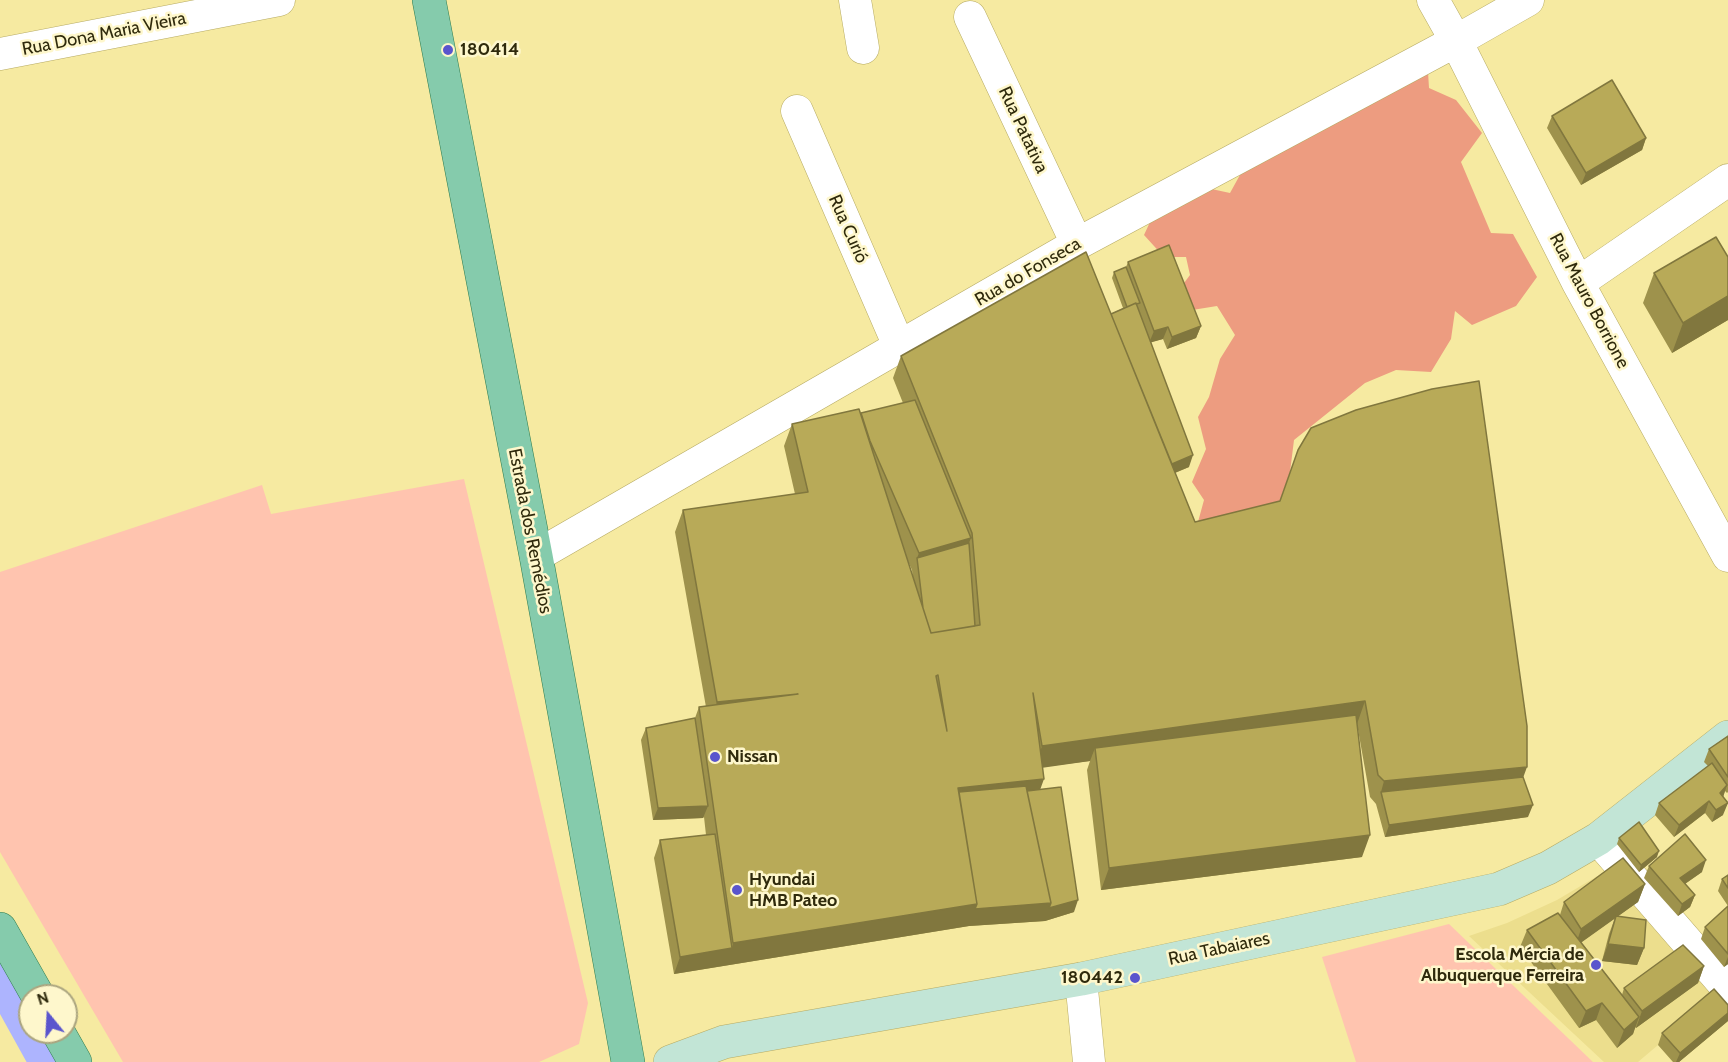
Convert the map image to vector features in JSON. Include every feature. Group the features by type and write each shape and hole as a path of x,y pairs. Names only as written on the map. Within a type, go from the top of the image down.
{"main road":[{"name":"Estrada dos Remédios","path":"429,0 536,556 628,1062"},
{"name":"Rua Tabaiares","path":"670,1062 724,1042 1081,979 1499,889 1548,868 1598,839 1728,737"},
{"path":"0,929 31,984"},
{"path":"65,1044 75,1062"}],"street":[{"name":"Rua Dona Maria Vieira","path":"0,54 279,0"},
{"path":"855,0 862,48"},
{"name":"Rua Mauro Borrione","path":"1433,0 1578,283 1728,556"},
{"name":"Rua do Fonseca","path":"536,556 1077,244 1456,41 1528,0"},
{"name":"Rua Patativa","path":"970,17 1077,244"},
{"name":"Rua Curió","path":"797,111 899,346"},
{"path":"1578,283 1728,180"},
{"path":"1598,839 1728,989"},
{"path":"1081,979 1089,1062"}],"shaded area":[{"path":"1428,72 1429,88 1456,100 1482,133 1461,162 1491,233 1513,234 1537,277 1516,306 1472,325 1455,311 1451,339 1431,372 1396,370 1365,383 1294,440 1290,472 1272,523 1198,522 1204,500 1192,482 1206,449 1198,417 1209,397 1220,359 1235,335 1217,306 1186,311 1178,291 1190,275 1186,257 1164,257 1144,235 1157,207 1193,185 1230,193 1246,164"},
{"path":"464,479 588,1003 579,1044 539,1062 123,1062 0,852 0,572 262,485 271,514"},
{"name":"Escola Mércia de Albuquerque Ferreira","path":"1611,868 1717,995 1638,1062 1604,1062 1469,936 1507,923 1557,900"},
{"path":"1449,924 1593,1062 1356,1062 1322,957"}],"building":[{"path":"1612,80 1646,138 1586,173 1552,116"},
{"path":"1716,237 1728,257 1728,296 1683,323 1654,273"},
{"path":"1169,245 1201,326 1172,337 1168,327 1154,331 1128,262"},
{"path":"1086,252 1195,522 1280,501 1298,450 1311,428 1356,410 1432,389 1479,381 1527,726 1527,767 1384,781 1378,775 1365,701 1042,746 1033,693 1044,779 958,788 977,904 733,943 699,707 798,694 717,702 683,510 808,492 792,424 859,409 931,633 980,625 972,533 901,356","holes":["938,675 947,731 936,676"]},
{"path":"1126,267 1140,303 1127,307 1114,272"},
{"path":"1136,303 1193,455 1172,464 1111,314"},
{"path":"915,400 971,538 919,553 870,441 861,413"},
{"path":"969,543 975,626 931,633 923,608 917,558"},
{"path":"1356,715 1370,835 1109,868 1095,748"},
{"path":"695,718 708,806 658,808 646,728"},
{"path":"1728,736 1728,777 1709,749"},
{"path":"1712,763 1727,785 1720,793 1728,803 1716,810 1709,801 1679,825 1659,803"},
{"path":"1523,777 1533,805 1389,825 1381,792"},
{"path":"1026,786 1051,903 975,909 977,904 959,792"},
{"path":"1061,787 1078,900 1049,908 1051,903 1027,791"},
{"path":"1639,822 1659,851 1641,865 1619,838"},
{"path":"715,834 732,948 680,957 660,840"},
{"path":"1685,834 1706,860 1680,878 1695,895 1682,904 1649,866"},
{"path":"1623,858 1645,884 1581,929 1564,902"},
{"path":"1728,875 1728,888 1722,879"},
{"path":"1728,906 1728,954 1705,927"},
{"path":"1558,913 1639,1017 1624,1030 1602,1003 1586,1011 1527,930"},
{"path":"1616,916 1646,920 1644,948 1608,944"},
{"path":"1683,945 1704,966 1642,1011 1624,988"},
{"path":"1714,989 1728,1005 1728,1013 1680,1053 1662,1033"}],"waterway":[{"path":"0,979 46,1062"}],"place":[{"name":"180414","path":"448,50"},
{"name":"Nissan","path":"715,757"},
{"name":"Hyundai HMB Pateo","path":"737,890"},
{"name":"Escola Mércia de Albuquerque Ferreira","path":"1596,965"},
{"name":"180442","path":"1135,978"}]}
